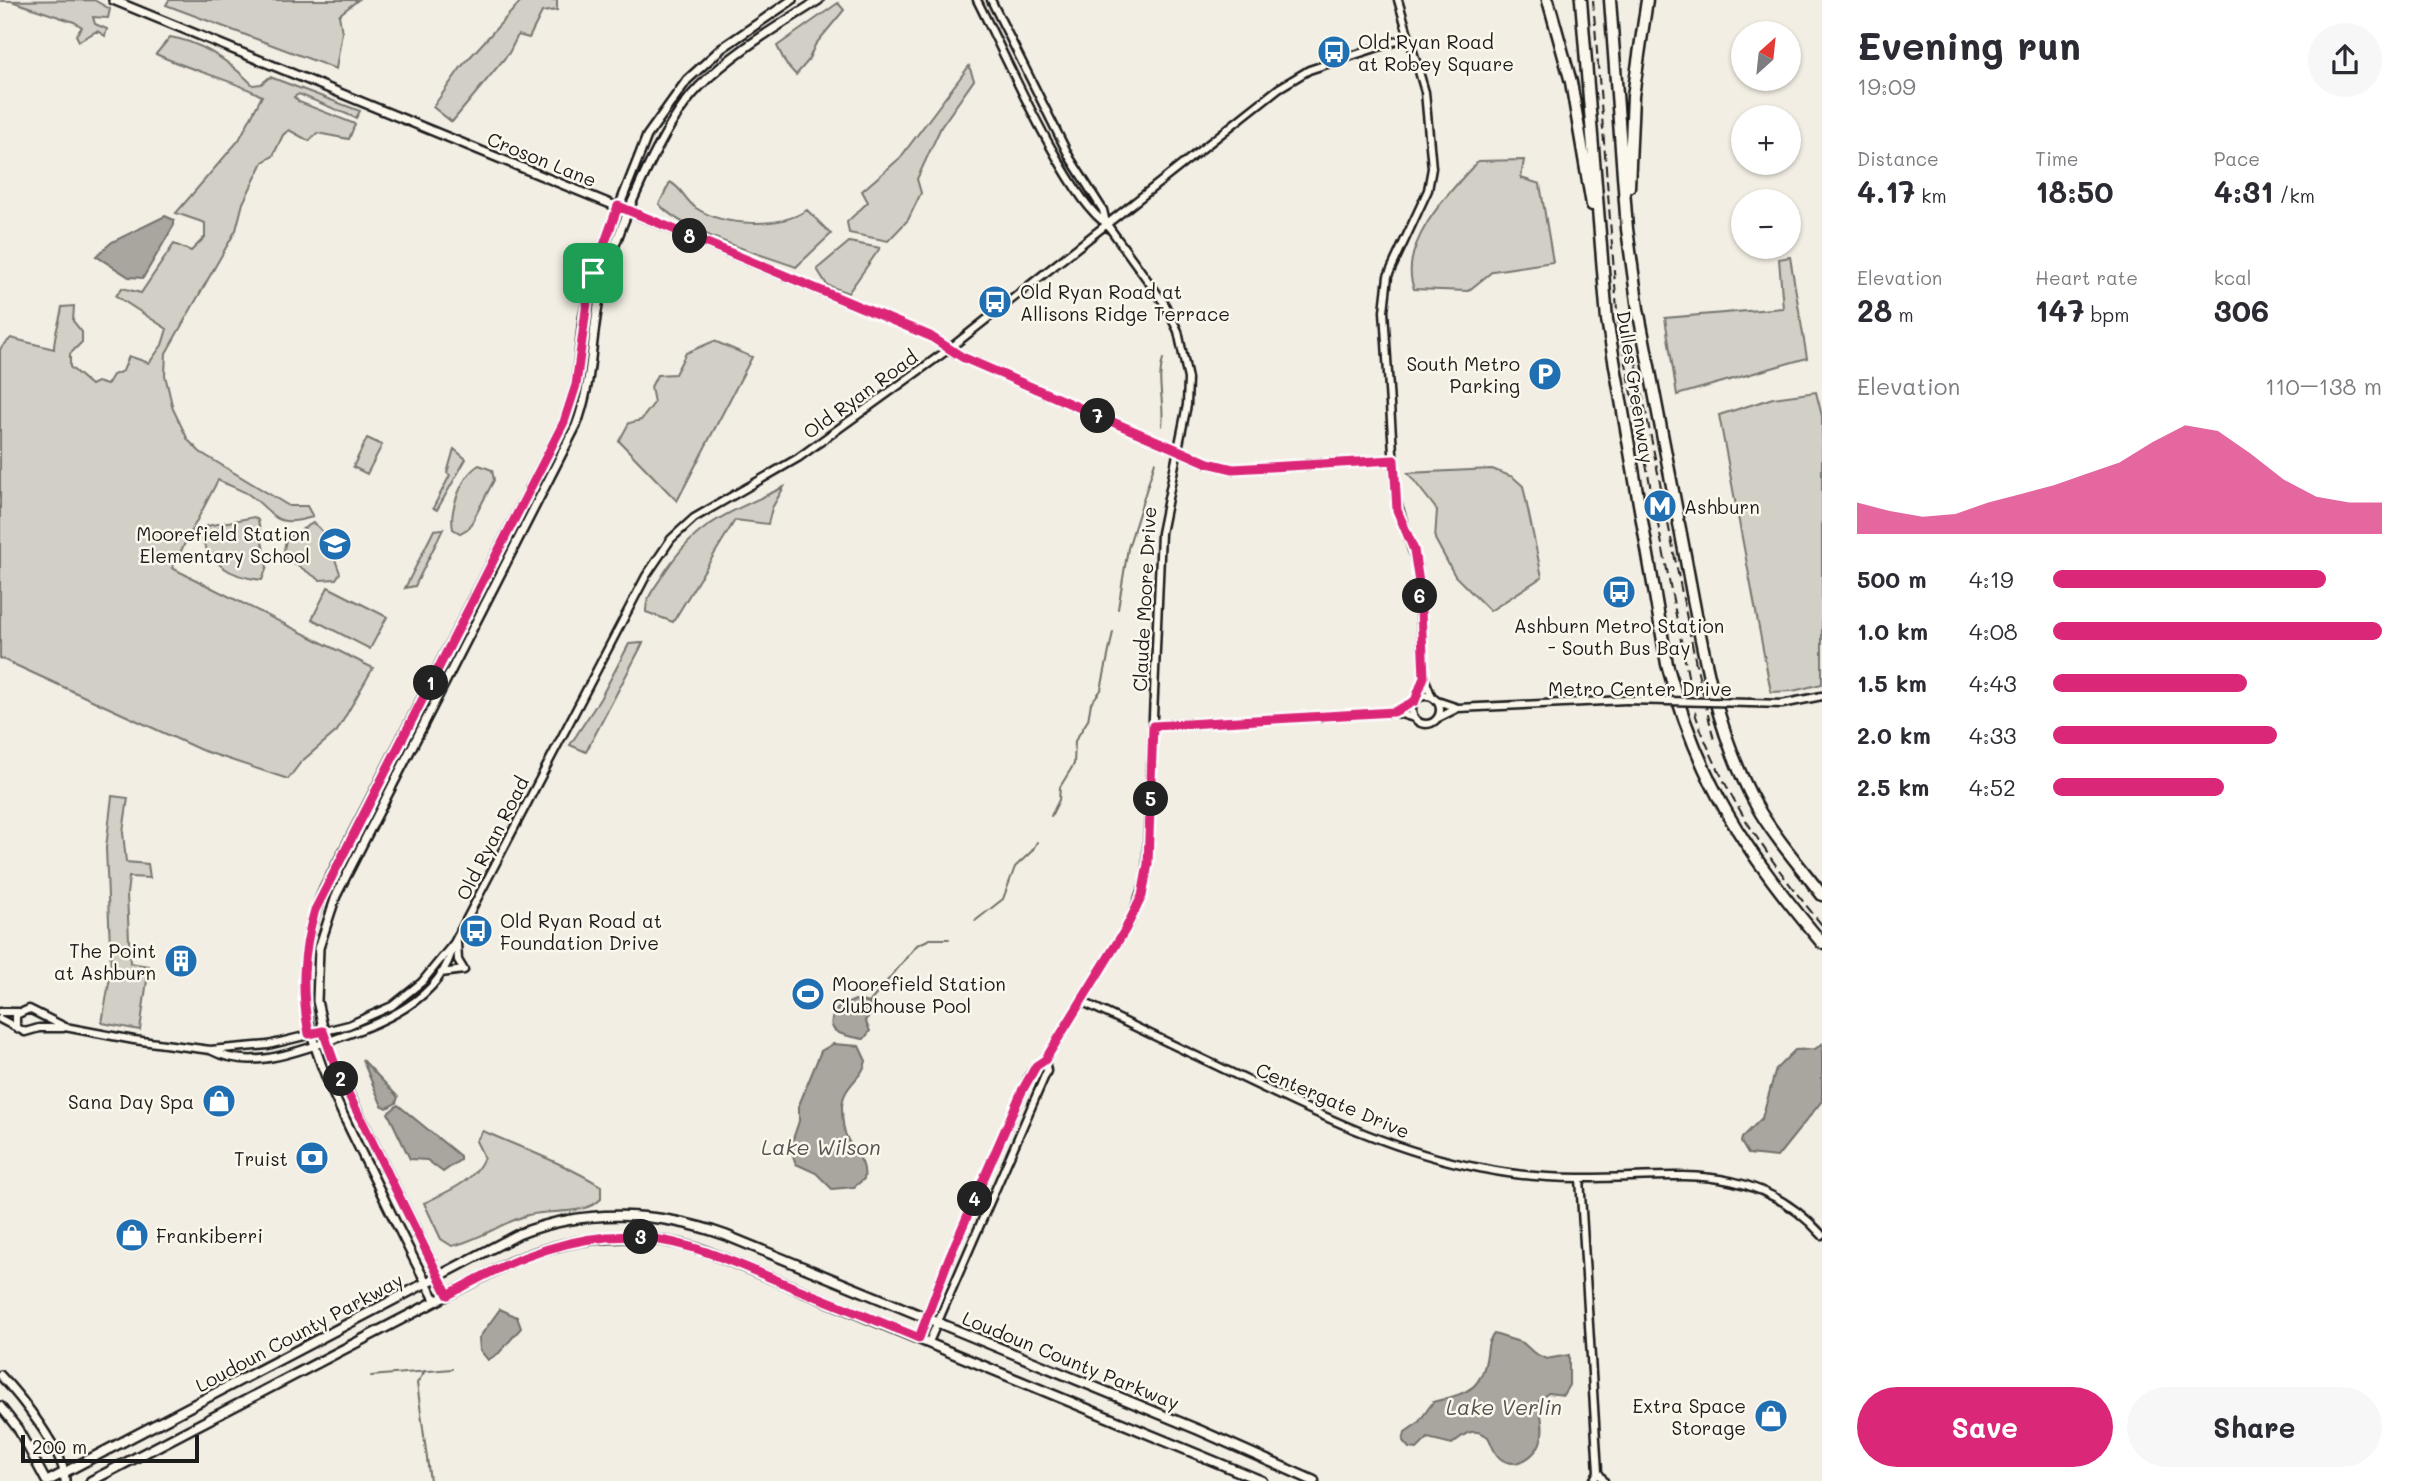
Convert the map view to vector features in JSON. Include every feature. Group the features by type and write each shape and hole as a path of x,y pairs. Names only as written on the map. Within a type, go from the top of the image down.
{"highway":[{"path":"1548,0 1571,82 1602,278"},
{"name":"Dulles Greenway","path":"1581,0 1602,278 1617,390 1667,664 1681,718 1716,798 1742,840 1822,943"},
{"name":"Dulles Greenway","path":"1609,0 1627,229 1638,309 1711,684 1731,750 1756,806 1822,895"},
{"path":"1627,229 1633,96 1647,0"}],"main road":[{"name":"Croson Lane","path":"113,0 630,212"},
{"path":"436,1301 324,1078 313,1047 304,1005 303,965 315,910 564,422 576,385 589,287 647,136 687,80 722,48 792,0"},
{"path":"448,1295 326,1042 317,1001 317,969 319,948 329,912 576,426 591,377 602,286 657,148 698,88 728,60 819,0"},
{"name":"Loudoun County Parkway","path":"47,1481 66,1476 439,1275 533,1229 596,1217 651,1216 725,1235 1199,1430 1314,1481"},
{"name":"Loudoun County Parkway","path":"91,1481 526,1256 562,1244 606,1237 656,1239 703,1250 1262,1481"},
{"path":"0,1375 36,1421 66,1476"},
{"path":"0,1406 31,1450 47,1481"}],"street":[{"name":"Claude Moore Drive","path":"977,0 1060,163 1094,217 1106,223"},
{"name":"Claude Moore Drive","path":"919,1338 965,1221 1022,1091 1036,1066 1045,1060 1130,922 1145,884 1161,533 1188,394 1181,342 1164,303 1106,223 1103,210 1077,171 991,0"},
{"path":"1398,0 1428,107 1433,168 1428,190 1393,260 1384,293 1397,510 1417,565 1424,677 1440,709 1438,718"},
{"name":"Old Ryan Road","path":"210,1049 226,1058 254,1059 313,1047 372,1028 393,1017 418,998 440,974 452,954 456,941 646,576 671,539 717,503 798,458 949,349 1289,81 1320,65 1409,37"},
{"name":"Croson Lane","path":"630,212 930,336 962,357 1208,463 1233,469 1394,460"},
{"path":"1414,719 1414,703 1424,677"},
{"name":"Metro Center Drive","path":"1153,726 1394,712 1423,696 1458,708 1626,700 1782,704 1822,696"},
{"name":"Metro Center Drive","path":"1394,712 1426,725 1458,708"},
{"name":"Old Ryan Road","path":"0,1012 29,1009 65,1027 134,1040 210,1049 268,1045 349,1025 391,1006 422,982 456,941"},
{"path":"440,974 450,970 464,971 458,960 456,941"},
{"name":"Centergate Drive","path":"1081,1001 1318,1114 1403,1148 1481,1169 1580,1178 1684,1174 1730,1180 1788,1204 1822,1235"},
{"path":"16,1026 19,1012"},
{"path":"34,1030 39,1021 37,1014"},
{"name":"Old Ryan Road","path":"0,1019 22,1031 65,1027"},
{"name":"Claude Moore Drive","path":"929,1342 1047,1071 1045,1060"},
{"path":"1580,1178 1598,1472 1604,1481"},
{"path":"965,1221 969,1236 965,1255"},
{"path":"1593,1481 1598,1472"}],"shaded area":[{"path":"94,0 110,9 108,18 93,17 95,24 107,29 105,36 97,31 79,41 76,35 82,27 74,22 11,1 0,1"},
{"path":"169,0 358,0 339,15 342,32 336,69 166,5"},
{"path":"522,0 557,0 557,10 542,12 529,38 518,35 509,53 452,122 433,107 462,66"},
{"path":"838,3 844,10 815,45 808,61 796,75 786,64 777,46"},
{"path":"170,37 193,43 215,54 253,85 261,84 270,77 360,111 356,118 299,94 294,97 299,102 355,124 349,139 317,133 309,141 289,130 283,135 273,156 263,162 243,203 236,230 166,353 165,375 173,409 188,440 200,452 289,506 307,506 313,517 281,520 248,494 218,480 172,568 373,668 337,731 301,762 288,779 201,750 0,658 0,349 11,338 54,349 62,307 74,306 73,321 82,332 82,342 70,354 70,367 91,385 97,382 107,385 113,375 123,371 129,356 149,363 162,345 167,329 116,296 122,288 141,293 174,244 191,251 205,237 205,223 176,213 239,140 262,96 156,54"},
{"path":"969,66 974,80 941,127 917,179 921,193 908,220 888,241 849,233 847,222 868,202 862,191 900,158"},
{"path":"1524,160 1521,178 1540,184 1553,262 1493,271 1468,291 1414,289 1411,272 1419,237 1454,187 1478,161"},
{"path":"670,182 696,208 721,219 767,222 796,216 807,210 831,234 796,267 703,233 670,214 659,204"},
{"path":"849,242 880,248 848,293 827,285 817,269"},
{"path":"1779,259 1790,259 1807,358 1677,395 1665,318 1783,308"},
{"path":"714,341 752,357 677,501 619,441 629,423 641,420 654,403 651,387 657,375 675,374 686,353"},
{"path":"1816,392 1822,416 1822,684 1793,691 1771,692 1719,415 1773,398"},
{"path":"367,438 382,445 367,474 353,467"},
{"path":"454,449 466,459 437,510 433,508 450,475 447,473"},
{"path":"479,465 492,470 494,480 469,528 460,533 453,529 455,503 467,477"},
{"path":"1492,469 1513,477 1523,486 1542,577 1490,611 1455,576 1435,539 1437,510 1408,473"},
{"path":"784,487 772,508 768,524 735,520 673,622 646,612 648,598 661,578 674,559 700,532 729,513"},
{"path":"254,517 258,520 267,567 262,580 240,576 222,566 208,552 199,532 207,526"},
{"path":"313,523 330,545 340,573 336,579 320,580 283,556 286,539"},
{"path":"443,529 415,586 405,588 434,530"},
{"path":"328,587 387,617 370,649 312,619"},
{"path":"643,643 586,752 570,745 600,699 629,644"},
{"path":"112,796 128,798 123,832 126,862 148,864 150,878 129,877 127,894 130,963 149,966 140,1030 102,1023 111,971 106,848"},
{"path":"483,1131 558,1163 601,1186 601,1199 586,1208 528,1215 452,1246 441,1239 424,1203 467,1180 480,1166 484,1157 476,1141"}],"water":[{"path":"165,216 174,220 174,225 143,278 129,277 96,256 112,242"},
{"path":"855,1000 869,1003 875,1011 865,1020 870,1031 864,1039 836,1032 831,1023 839,1007"},
{"name":"Lake Wilson","path":"833,1044 859,1046 866,1061 861,1073 845,1093 842,1108 845,1132 862,1163 864,1179 854,1187 832,1189 816,1173 796,1164 790,1148 799,1121 799,1105 821,1051"},
{"path":"1822,1044 1822,1101 1777,1157 1748,1154 1741,1142 1742,1138 1762,1118 1776,1069 1795,1050 1815,1049"},
{"path":"362,1059 398,1097 396,1103 387,1108 382,1106"},
{"path":"398,1105 460,1156 460,1160 443,1172 427,1160 410,1159 388,1113"},
{"path":"500,1309 517,1317 521,1328 499,1353 488,1360 480,1350 479,1338"},
{"name":"Lake Verlin","path":"1494,1334 1523,1343 1546,1359 1569,1355 1569,1385 1563,1395 1548,1393 1539,1401 1543,1431 1534,1453 1521,1461 1507,1462 1495,1452 1488,1437 1478,1432 1465,1434 1452,1444 1428,1438 1417,1449 1409,1448 1403,1441 1405,1432 1418,1423 1433,1402 1463,1393 1476,1384 1485,1367 1489,1343"}],"waterway":[{"path":"1162,426 1160,376 1163,359"},
{"path":"1118,609 1128,548 1155,462"},
{"path":"1051,816 1059,800 1060,787 1074,764 1075,741 1088,720 1091,703 1101,690 1113,632"},
{"path":"975,921 1003,899 1015,867 1032,851 1037,842"},
{"path":"869,1003 917,945 930,939 949,939"},
{"path":"371,1376 452,1369"},
{"path":"425,1371 417,1383 430,1481"}],"railway":[{"path":"1593,0 1618,323 1696,716 1734,800 1766,852 1822,925"},
{"path":"1630,332 1696,664 1714,740"}],"place":[{"name":"Old Ryan Road at Robey Square","path":"1334,52"},
{"name":"Old Ryan Road at Allisons Ridge Terrace","path":"995,302"},
{"name":"South Metro Parking","path":"1545,374"},
{"name":"Ashburn","path":"1660,506"},
{"name":"Moorefield Station Elementary School","path":"335,544"},
{"name":"Ashburn Metro Station - South Bus Bay","path":"1619,592"},
{"name":"Old Ryan Road at Foundation Drive","path":"476,931"},
{"name":"The Point at Ashburn","path":"181,961"},
{"name":"Moorefield Station Clubhouse Pool","path":"808,994"},
{"name":"Sana Day Spa","path":"219,1101"},
{"name":"Truist","path":"312,1158"},
{"name":"Frankiberri","path":"132,1235"},
{"name":"Extra Space Storage","path":"1771,1416"}],"route":[{"path":"618,206 930,336 962,357 1208,463 1233,469 1394,460 1397,510 1414,550 1420,589 1424,677 1413,705 1394,712 1153,726 1148,864 1140,900 1125,930 1045,1060 1036,1066 1029,1076 949,1258 919,1338 703,1250 674,1241 656,1239 621,1236 562,1244 509,1263 448,1295 338,1073 323,1031 309,1034 302,985 305,947 315,910 564,422 576,385 583,319 593,273 618,206"}]}
